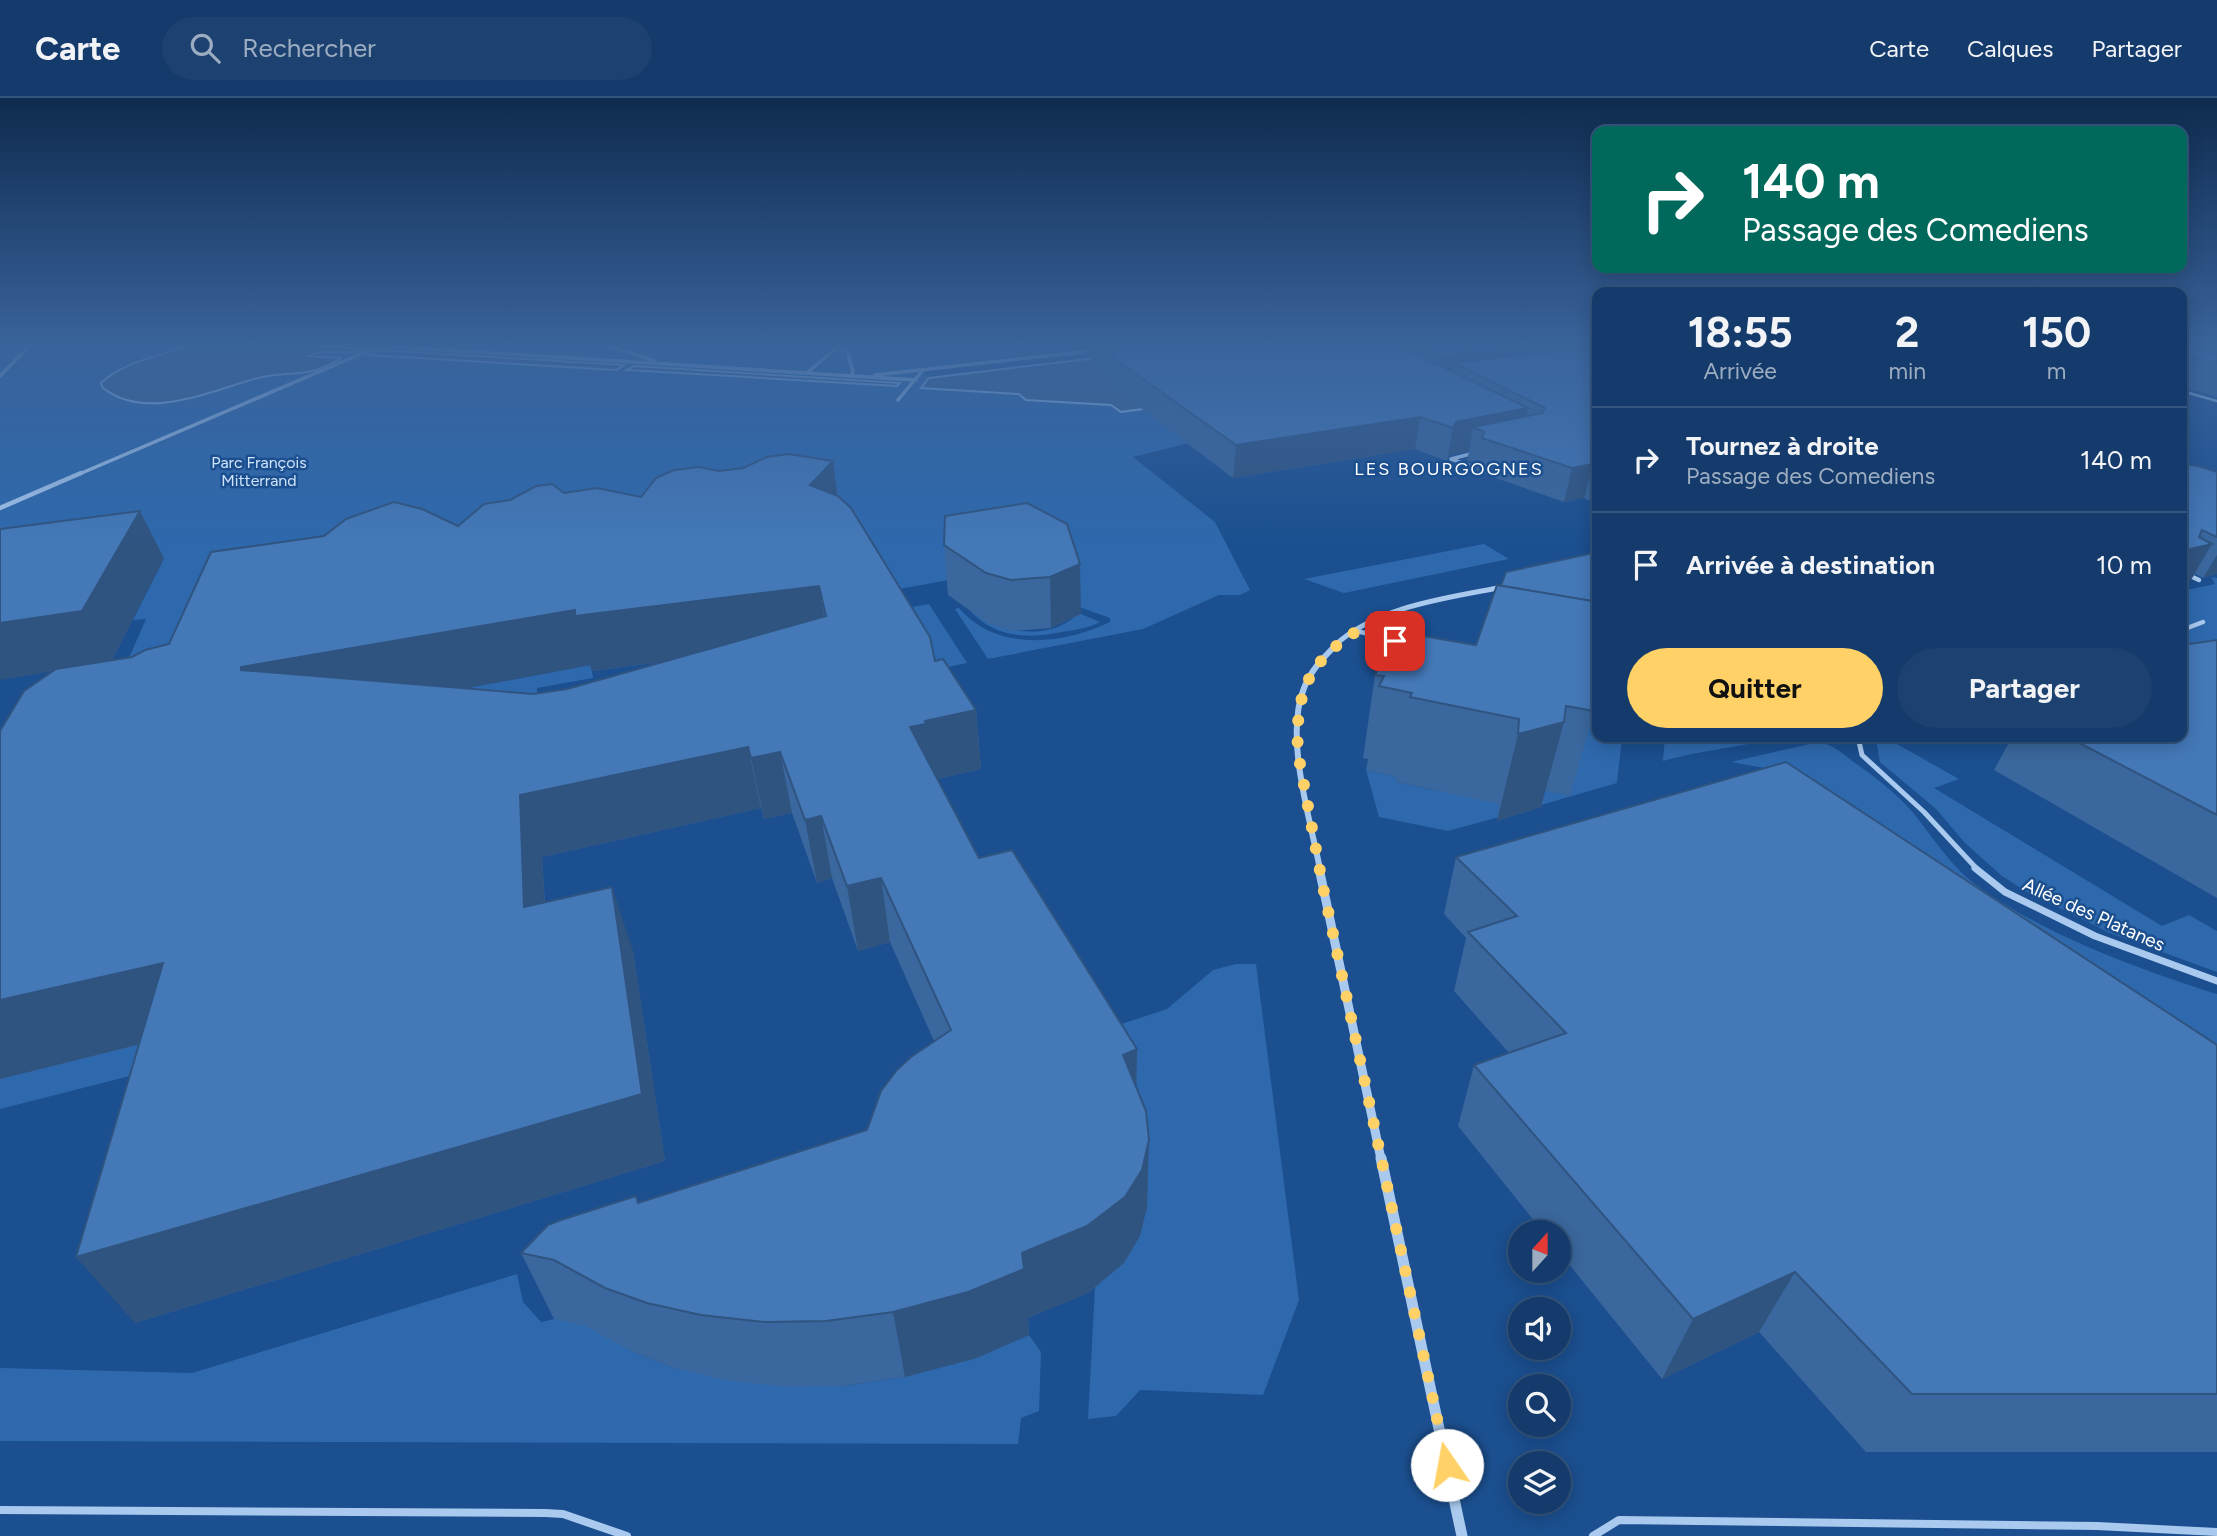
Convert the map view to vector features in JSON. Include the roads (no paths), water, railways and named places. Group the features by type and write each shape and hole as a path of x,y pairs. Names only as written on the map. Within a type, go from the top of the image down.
{"street":[{"path":"0,508 231,409"},
{"path":"1474,467 1451,459 1481,452"},
{"path":"2187,574 2199,580"},
{"path":"1462,1536 1323,887 1298,753 1299,710 1309,677 1326,653 1357,631 1392,614 1417,606 1516,585"},
{"path":"2187,628 2203,622"},
{"path":"1357,631 1408,643"},
{"name":"Allée des Platanes","path":"1859,742 1861,755 1924,812 1984,877 2005,892 2095,936 2217,981"}],"lane":[{"path":"0,1510 545,1513 563,1514 626,1536"},
{"path":"1593,1536 1619,1520 2083,1525 2217,1532"}],"district":[{"name":"LES BOURGOGNES","path":"1449,469"}],"park label":[{"name":"Parc François Mitterrand","path":"259,471"}]}
